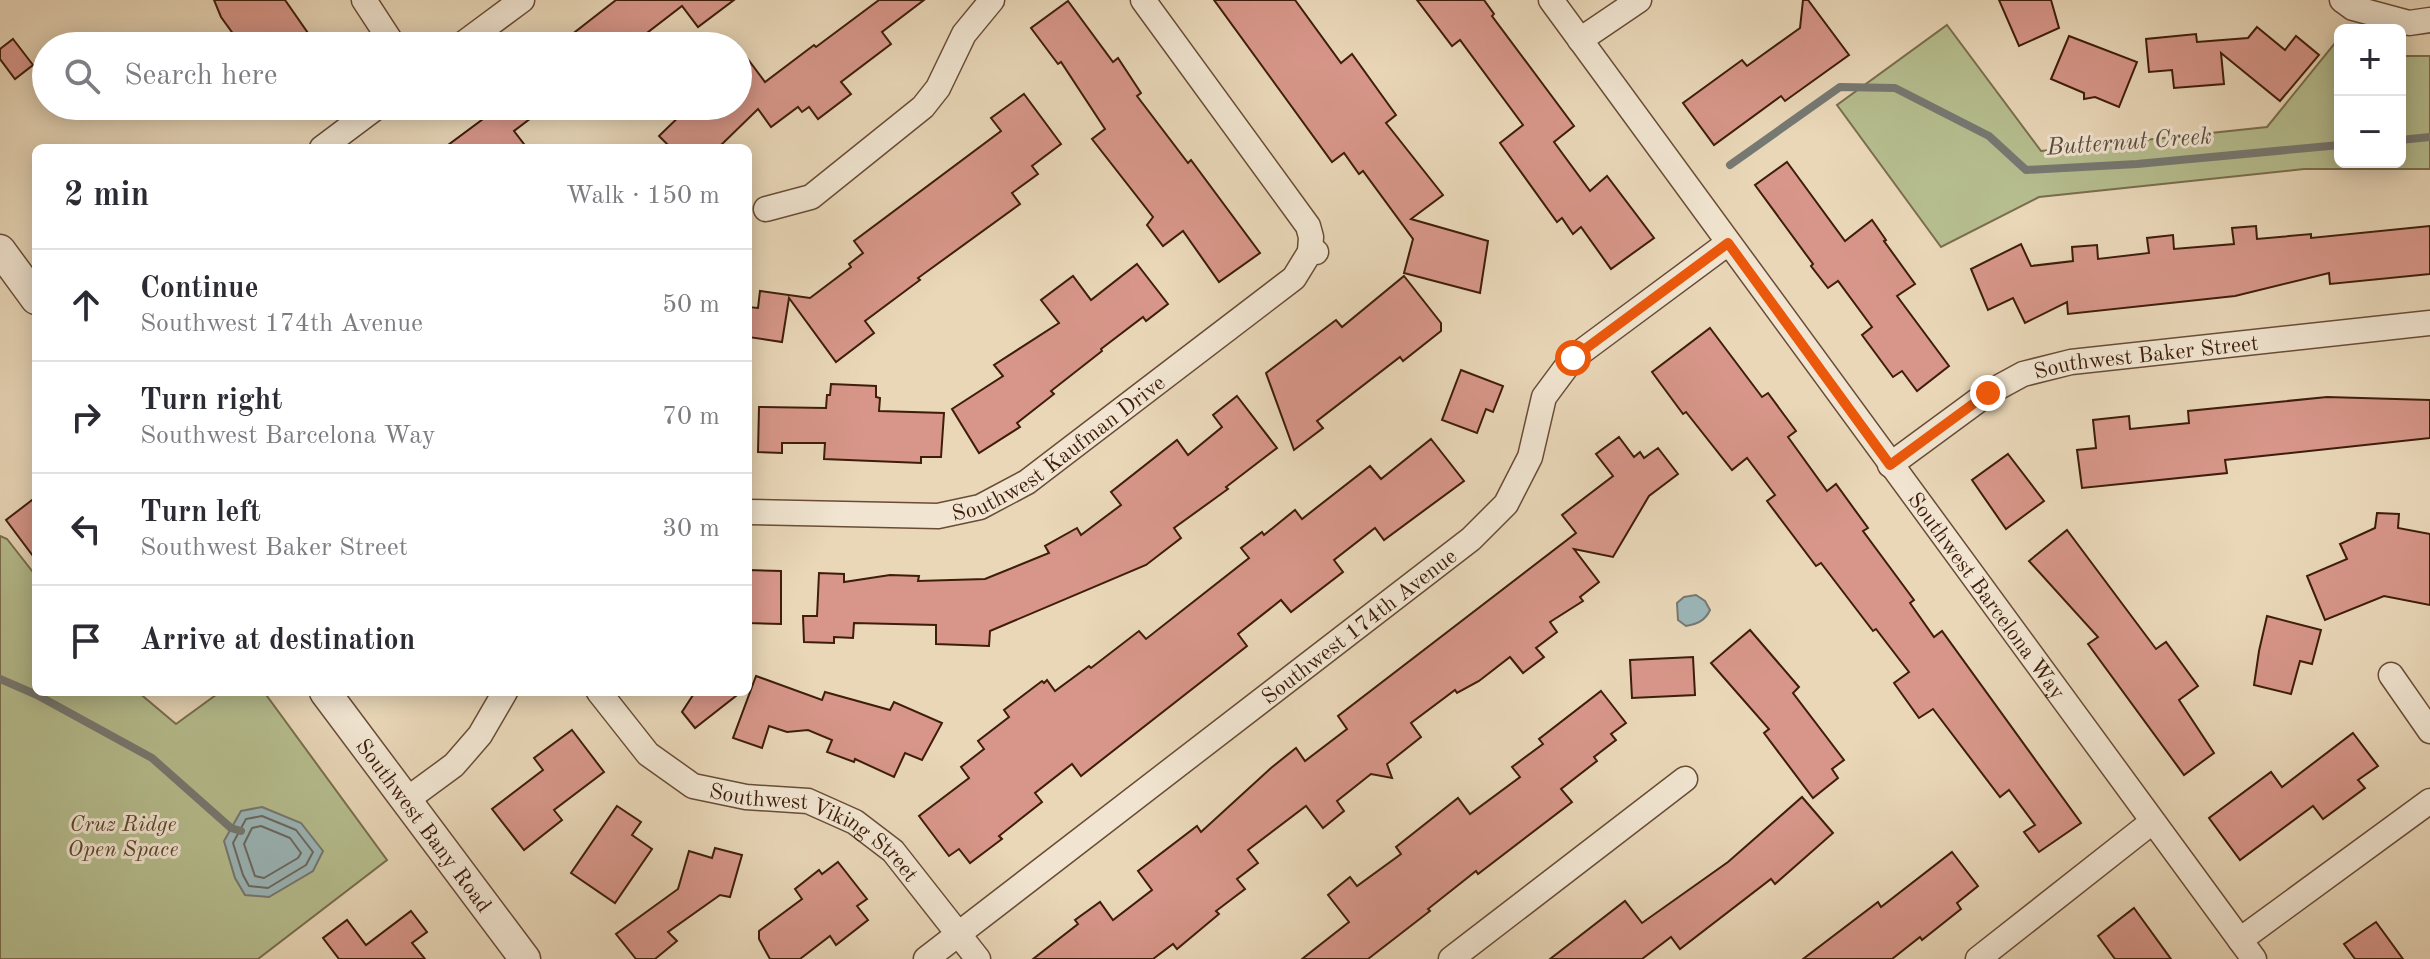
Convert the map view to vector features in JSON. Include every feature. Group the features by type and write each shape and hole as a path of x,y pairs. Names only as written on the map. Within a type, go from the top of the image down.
{"street":[{"path":"364,0 385,32"},
{"path":"479,32 522,0"},
{"path":"766,209 811,197 923,107 938,88 964,34 992,0"},
{"name":"Southwest Kaufman Drive","path":"752,512 938,516 980,507 1027,482 1294,278 1313,252 1308,226 1143,0"},
{"name":"Southwest Barcelona Way","path":"1551,0 2247,950"},
{"path":"1580,40 1639,0"},
{"path":"2342,0 2353,8 2409,23 2430,20"},
{"path":"327,144 359,120"},
{"name":"Southwest 174th Avenue","path":"926,959 1471,539 1506,504 1530,457 1544,397 1573,358 1728,243"},
{"path":"0,250 32,294"},
{"name":"Southwest Baker Street","path":"1890,465 1988,393 2023,374 2071,362 2430,323"},
{"path":"2391,675 2430,731"},
{"name":"Southwest Bany Road","path":"328,696 514,955"},
{"path":"405,801 454,765 480,735 503,696"},
{"name":"Southwest Viking Street","path":"602,696 648,754 693,786 746,797 808,801 855,822 893,851 978,959"},
{"path":"1451,959 1685,779"},
{"path":"2247,950 2430,801"},
{"path":"1978,959 2152,822"}],"green space":[{"path":"1947,25 2041,151 2267,127 2334,44 2334,168 2406,168 2406,56 2430,56 2430,169 2304,169 2039,197 1941,247 1837,105"},
{"name":"Cruz Ridge Open Space","path":"0,536 7,539 32,571 32,696 143,696 176,724 214,696 267,696 387,860 258,959 0,959"}],"water":[{"path":"1696,595 1705,601 1710,610 1700,621 1686,626 1678,620 1677,603 1684,597"},
{"path":"262,807 301,823 323,851 313,871 269,897 245,895 235,878 224,841 241,811"}],"building":[{"path":"214,0 285,0 307,32 232,32"},
{"path":"616,0 734,0 698,27 682,6 648,32 575,32"},
{"path":"879,0 924,0 882,32 891,44 841,82 851,94 818,119 809,107 802,112 798,107 771,127 758,109 752,115 752,65 765,82 814,45 816,47"},
{"path":"1214,0 1295,0 1341,63 1352,54 1396,115 1386,123 1443,195 1411,219 1488,241 1480,293 1404,273 1413,239 1363,171 1359,174 1344,153 1332,162"},
{"path":"1417,0 1484,0 1494,14 1492,16 1574,126 1554,142 1590,191 1607,176 1654,238 1611,269 1581,227 1573,234 1562,218 1557,222 1500,143 1523,125 1460,40 1452,46"},
{"path":"1803,0 1808,0 1849,55 1785,101 1781,96 1714,145 1683,103 1742,60 1747,66 1800,28"},
{"path":"1999,0 2051,0 2059,28 2019,46"},
{"path":"1068,1 1113,62 1118,58 1141,93 1137,96 1188,163 1191,160 1260,253 1219,282 1183,231 1163,246 1147,225 1153,217 1092,139 1105,129 1061,62 1058,64 1031,28"},
{"path":"2257,27 2285,50 2296,36 2319,55 2280,101 2221,53 2224,84 2174,88 2172,70 2149,72 2146,39 2196,34 2197,42 2248,38"},
{"path":"2069,36 2137,62 2119,107 2095,97 2084,99 2084,93 2051,79"},
{"path":"13,39 32,66 15,79 0,59 0,49"},
{"path":"1024,94 1061,144 1032,166 1038,174 1012,193 1020,204 865,321 874,333 836,362 789,298 782,342 752,338 752,307 758,308 760,291 810,298 851,267 849,264 863,253 854,241 1001,131 991,118"},
{"path":"482,120 529,120 514,131 524,144 449,144"},
{"path":"676,120 747,120 722,144 667,144 659,136"},
{"path":"1787,162 1845,241 1872,220 1915,284 1897,296 1949,366 1917,391 1902,371 1893,377 1862,335 1872,327 1838,281 1828,288 1755,185"},
{"path":"2256,226 2257,239 2311,234 2311,238 2430,226 2430,274 2330,284 2329,273 2235,296 2068,314 2067,302 2025,323 2013,298 1988,310 1971,269 2021,244 2031,266 2073,261 2072,247 2097,245 2098,259 2149,253 2147,238 2173,235 2174,249 2234,244 2232,228"},
{"path":"1137,264 1168,304 1146,321 1143,317 1101,349 1051,391 1054,394 1017,423 1020,427 979,453 952,409 1003,376 994,365 1059,323 1041,300 1073,276 1091,300"},
{"path":"1404,276 1441,323 1441,331 1403,361 1400,357 1317,421 1323,428 1294,450 1266,373 1336,320 1342,327"},
{"path":"1710,328 1762,397 1768,393 1796,431 1788,437 1827,491 1836,484 1868,528 1863,531 1914,600 1910,603 1934,637 1942,631 2081,823 2039,852 2024,832 2035,825 2009,790 2000,797 1933,709 1919,718 1894,683 1909,672 1821,563 1816,566 1767,501 1775,495 1747,458 1732,470 1686,412 1683,414 1652,372"},
{"path":"1461,370 1503,386 1493,412 1486,409 1477,433 1442,420"},
{"path":"831,384 876,386 876,397 880,398 879,411 944,413 941,457 921,457 921,463 824,459 825,443 782,443 782,453 758,452 759,407 826,408"},
{"path":"1237,396 1277,448 1174,528 1181,538 1146,565 990,631 989,646 936,644 936,625 854,623 853,638 834,637 834,643 804,642 803,616 817,616 819,573 844,574 844,582 890,575 919,576 918,581 985,579 1049,553 1045,546 1077,528 1081,535 1121,505 1111,492 1177,440 1188,455 1222,427 1213,415"},
{"path":"2327,397 2430,400 2430,438 2225,460 2227,473 2082,488 2077,450 2096,448 2093,420 2129,416 2130,429 2189,423 2188,411"},
{"path":"1619,437 1634,457 1640,452 1644,458 1658,448 1678,474 1649,496 1613,557 1574,549 1599,582 1580,597 1583,601 1550,622 1557,632 1536,648 1544,657 1523,673 1510,657 1479,681 1457,693 1455,690 1411,723 1421,737 1387,764 1392,778 1371,774 1337,801 1344,811 1323,828 1306,806 1248,850 1258,863 1237,879 1245,889 1216,911 1219,914 1177,949 1173,944 1153,959 1033,959 1078,924 1075,920 1100,902 1113,920 1152,890 1138,871 1197,826 1201,832 1296,748 1305,761 1347,729 1338,716 1576,533 1562,515 1613,476 1596,454"},
{"path":"1431,439 1464,481 1384,540 1375,528 1334,560 1343,572 1291,612 1281,600 1238,634 1247,646 1081,776 1072,764 1035,793 1042,802 970,863 959,849 949,856 919,816 969,778 961,767 984,749 978,741 1009,717 1004,710 1042,681 1047,680 1055,691 1139,631 1146,639 1249,558 1241,548 1262,532 1264,535 1295,510 1302,519 1370,466 1381,479"},
{"path":"2008,454 2044,501 2006,529 1972,480"},
{"path":"32,500 32,555 6,520"},
{"path":"2377,513 2399,514 2398,528 2430,534 2430,605 2384,596 2325,620 2307,576 2347,559 2340,544 2375,528"},
{"path":"2067,530 2156,649 2166,642 2198,686 2179,700 2214,753 2184,775 2088,644 2098,637 2029,561"},
{"path":"752,570 781,571 781,624 752,623"},
{"path":"2267,616 2321,630 2312,664 2300,661 2291,694 2254,685"},
{"path":"1750,630 1799,687 1793,693 1844,760 1832,769 1838,778 1813,798 1764,733 1769,729 1711,663"},
{"path":"1693,657 1695,695 1632,698 1630,660"},
{"path":"756,676 822,700 825,692 890,710 894,702 942,723 922,760 905,753 894,777 855,759 854,762 827,752 832,740 808,730 787,732 769,726 762,748 733,738 749,696 752,696"},
{"path":"1601,691 1626,723 1611,734 1616,740 1594,757 1597,761 1561,789 1572,802 1478,874 1476,871 1368,959 1302,959 1349,922 1328,895 1350,877 1357,886 1401,854 1396,847 1458,798 1470,814 1520,777 1512,767 1543,744 1539,739"},
{"path":"692,696 736,696 695,728 682,712"},
{"path":"572,730 604,772 554,810 562,820 524,850 492,809 543,770 534,758"},
{"path":"2353,733 2378,766 2358,780 2365,788 2323,819 2313,806 2240,860 2209,818 2271,772 2282,787"},
{"path":"1802,797 1833,833 1775,884 1771,879 1680,949 1671,937 1642,959 1550,959 1625,901 1642,923 1728,862"},
{"path":"617,806 641,822 632,835 652,849 615,903 571,873"},
{"path":"715,848 742,855 730,897 720,895 668,932 677,941 655,959 636,959 616,934 678,889 689,851 712,858"},
{"path":"1952,852 1978,886 1957,903 1961,909 1922,940 1920,937 1892,959 1803,959 1878,902 1881,907"},
{"path":"838,862 867,899 857,906 868,920 836,945 830,936 800,959 770,959 759,939 759,931 802,899 795,889 819,870 822,874"},
{"path":"2134,908 2171,959 2115,959 2098,936"},
{"path":"411,911 427,932 412,943 425,959 339,959 323,938 347,920 366,945"},
{"path":"2376,922 2403,959 2355,959 2344,944"}],"waterway":[{"name":"Butternut Creek","path":"1730,165 1840,87 1895,88 1989,136 2026,170 2137,164 2334,146"},
{"name":"Butternut Creek","path":"2406,139 2430,137"},
{"name":"Butternut Creek","path":"0,679 32,693"},
{"name":"Butternut Creek","path":"39,696 152,758 231,828 241,831"}],"route":[{"path":"1573,358 1728,243 1890,465 1988,393"}]}
